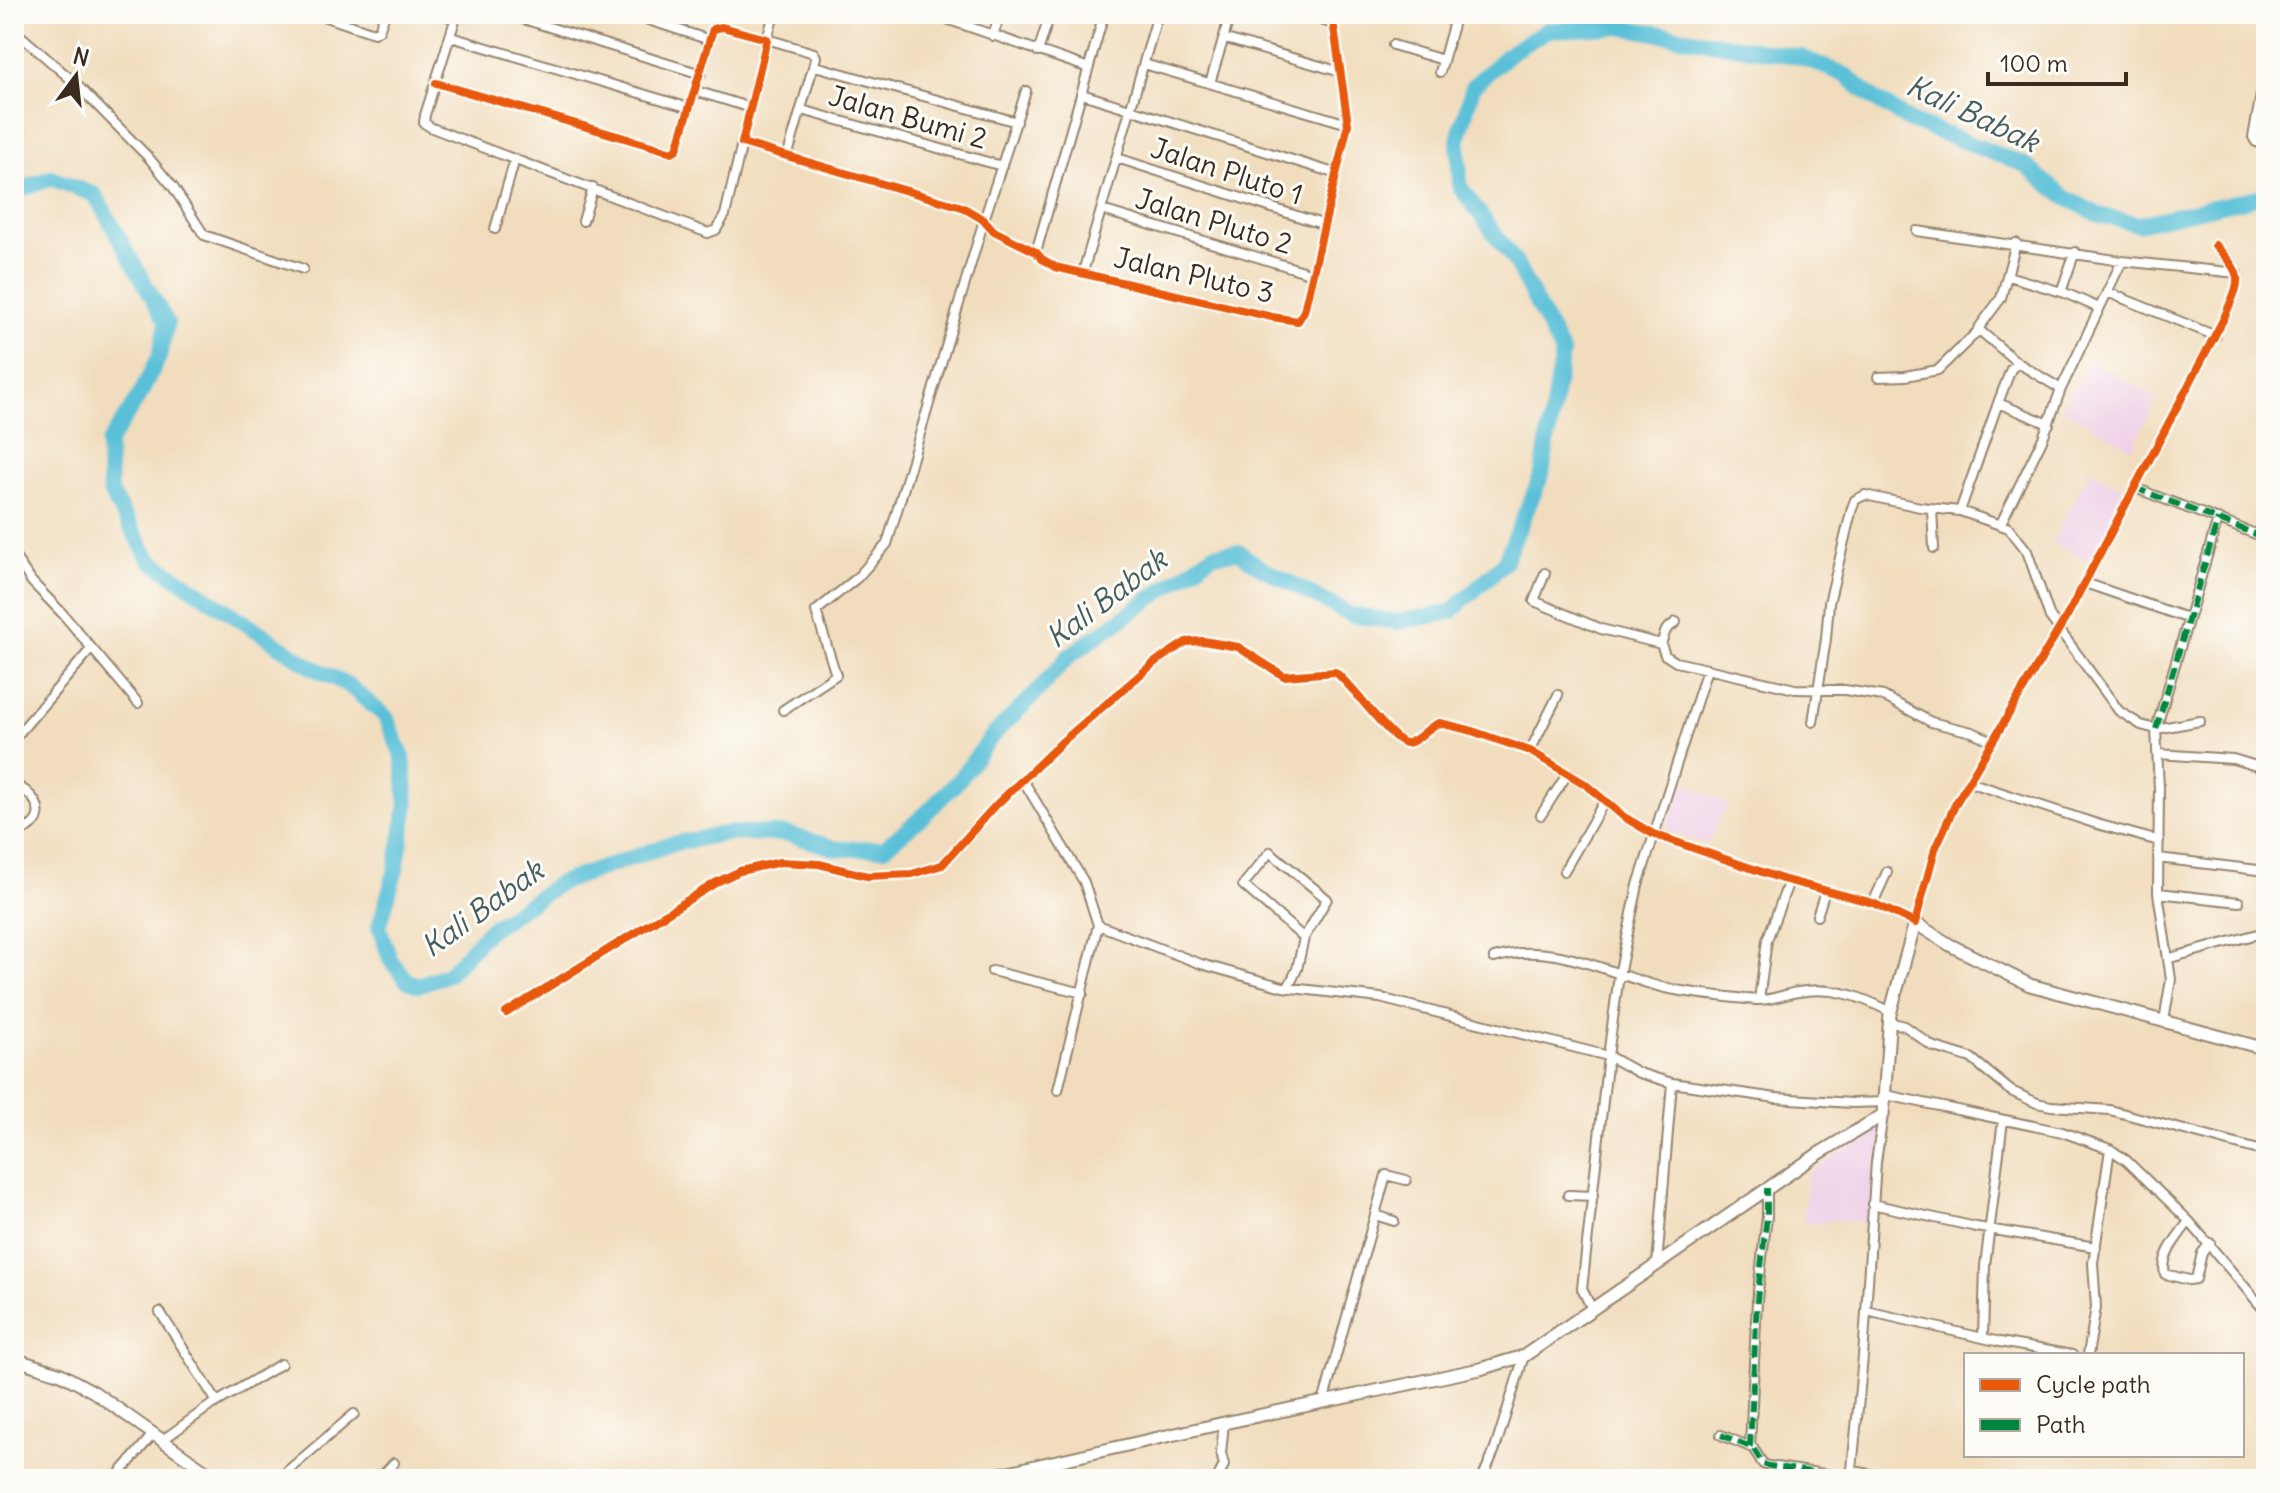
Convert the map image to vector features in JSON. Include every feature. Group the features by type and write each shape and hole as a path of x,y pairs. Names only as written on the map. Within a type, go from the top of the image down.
{"main road":[{"path":"978,1479 1480,1369 1524,1356 1767,1188 1883,1115 1890,1017 1915,923 1950,945 2030,985 2266,1049"},
{"path":"14,1359 61,1374 94,1392 217,1479"}],"street":[{"path":"317,14 374,33 379,30 385,14"},
{"path":"442,14 456,16 425,115 424,123 427,126 696,229 712,232 722,224 725,215 774,14"},
{"path":"507,14 701,74"},
{"path":"630,14 710,40"},
{"path":"932,14 1089,68"},
{"path":"993,36 1000,14"},
{"path":"1038,52 1050,14"},
{"path":"1036,252 1104,14"},
{"path":"1083,272 1158,14"},
{"path":"1210,83 1230,14"},
{"path":"1302,14 1334,24"},
{"path":"1313,274 1348,124 1332,14"},
{"path":"1429,14 1455,18 1440,72"},
{"path":"436,83 672,152 677,149 713,29 719,26 814,53 815,66 788,154"},
{"path":"14,30 74,82 149,158 173,187 204,235 303,269"},
{"path":"451,37 690,108"},
{"path":"1224,37 1341,72"},
{"path":"1393,45 1443,60"},
{"path":"1144,64 1348,124"},
{"path":"815,66 1017,122"},
{"path":"2266,68 2253,137 2256,142 2266,145"},
{"path":"696,91 751,108"},
{"path":"783,710 836,675 816,611 857,578 887,544 1026,91"},
{"path":"1082,94 1337,174"},
{"name":"Jalan Bumi 2","path":"802,110 1002,166"},
{"name":"Jalan Pluto 3","path":"742,143 962,207 984,220 994,231 1036,252 1055,267 1295,321 1301,319 1313,274"},
{"name":"Jalan Pluto 1","path":"1117,158 1325,225"},
{"path":"495,229 515,159"},
{"path":"583,221 593,188"},
{"name":"Jalan Pluto 2","path":"1102,210 1313,274"},
{"path":"1917,231 2016,243 2122,261 2237,273"},
{"path":"1878,377 1938,370 1978,331 2001,298 2016,243"},
{"path":"506,1013 717,882 740,871 766,864 797,862 867,876 929,871 942,865 996,805 1063,741 1168,652 1186,642 1203,641 1238,647 1284,676 1335,672 1358,693 1392,736 1402,743 1440,723 1530,751 1568,773 1604,802 1653,834 1789,881 1873,903 1915,923 1935,849 1969,782 2085,583 2216,336 2239,279 2215,245"},
{"path":"2061,292 2075,252"},
{"path":"2001,523 2018,494 2061,389 2122,261"},
{"path":"2008,276 2061,292 2099,308"},
{"path":"2107,292 2216,336"},
{"path":"1978,331 2018,363 2061,389"},
{"path":"1960,511 2011,369 2018,363"},
{"path":"1998,403 2049,424"},
{"path":"2135,488 2266,538"},
{"path":"1813,722 1820,688 1829,603 1855,500 1865,495 1932,509 1960,511 2001,523 2020,539 2027,551 2044,604 2058,629 2119,711 2136,723 2156,729 2200,721"},
{"path":"1932,509 1934,548"},
{"path":"2164,1021 2170,989 2170,958 2161,923 2158,893 2156,729 2218,519"},
{"path":"14,556 32,582 138,703"},
{"path":"1545,573 1534,601 1601,629 1661,644"},
{"path":"2085,583 2187,618"},
{"path":"1676,622 1666,630 1661,644 1663,653 1670,660 1780,686 1883,696 1931,722 1972,732 1993,741"},
{"path":"14,739 91,649"},
{"path":"1586,1314 1582,1289 1619,975 1638,885 1707,669"},
{"path":"1530,751 1558,695"},
{"path":"2158,754 2233,759 2266,769"},
{"path":"1541,815 1568,773"},
{"path":"1023,780 1084,882 1098,925 1058,1090"},
{"path":"1969,782 2159,841"},
{"path":"14,785 34,798 38,813 32,826 14,834"},
{"path":"1564,871 1604,802"},
{"path":"1288,988 1297,969 1304,938 1327,899 1270,852 1243,885 1304,938"},
{"path":"2158,858 2266,871"},
{"path":"1873,903 1887,872"},
{"path":"1759,1000 1767,940 1789,881"},
{"path":"1817,916 1825,891"},
{"path":"2158,893 2239,902"},
{"path":"1098,925 1201,964 1288,988 1380,998 1608,1056 1639,1073 1672,1083 1776,1098 1852,1103 1886,1098 2070,1134 2110,1149 2135,1168 2210,1243 2266,1312"},
{"path":"2170,958 2258,934"},
{"path":"1494,958 1509,953 1539,952 1664,988 1759,1000 1800,991 1833,990 1854,994 1932,1046 1971,1058 2011,1091 2037,1103 2110,1110 2266,1150"},
{"path":"992,971 1083,993"},
{"path":"1657,1265 1672,1083"},
{"path":"1852,1476 1867,1311 1872,1204 1883,1115"},
{"path":"1983,1337 1984,1291 2003,1120"},
{"path":"2088,1353 2095,1313 2092,1275 2110,1149"},
{"path":"1323,1403 1386,1175 1406,1180"},
{"path":"1750,1447 1757,1300 1766,1227 1767,1188"},
{"path":"1568,1195 1593,1196"},
{"path":"1872,1204 2096,1247"},
{"path":"1375,1215 1394,1221"},
{"path":"2189,1221 2168,1253 2164,1264 2165,1274 2196,1279 2201,1257 2210,1243"},
{"path":"1867,1311 2062,1353"},
{"path":"160,1312 217,1402"},
{"path":"1482,1479 1495,1449 1524,1356"},
{"path":"115,1479 159,1436 281,1364"},
{"path":"278,1479 354,1414"},
{"path":"1217,1479 1224,1465 1221,1453 1224,1423"},
{"path":"1721,1435 1750,1447 1763,1464 1769,1466 1898,1479"},
{"path":"379,1479 394,1463"}],"shaded area":[{"path":"2091,362 2157,398 2132,449 2061,408"},
{"path":"2090,470 2132,492 2093,564 2052,542"},
{"path":"1682,782 1728,804 1707,845 1666,830"},
{"path":"1883,1122 1870,1223 1831,1220 1817,1224 1803,1223 1808,1174"}],"waterway":[{"name":"Kali Babak","path":"14,196 22,189 51,178 95,195 167,323 159,357 140,395 108,444 110,492 150,560 312,667 348,685 386,717 403,758 407,805 396,869 379,927 390,959 406,980 418,985 448,974 489,930 560,883 671,844 728,833 787,834 838,849 884,848 922,817 957,782 993,735 1069,656 1214,554 1239,552 1260,567 1351,615 1398,622 1451,612 1504,563 1542,474 1562,353 1514,260 1460,187 1458,140 1473,86 1511,52 1548,30 1620,27 1801,57 1845,75 1873,98 1910,121 2023,164 2065,197 2099,215 2138,224 2266,195"}],"marked path":[{"path":"2135,488 2266,538"},
{"path":"2156,729 2218,519"},
{"path":"1750,1447 1757,1300 1767,1216 1767,1188"},
{"path":"1721,1435 1753,1448 1763,1464 1769,1466 1852,1478"}],"cycle path":[{"path":"436,83 672,152 677,149 713,29 722,27 767,39 742,143 962,207 984,220 994,231 1036,252 1055,267 1298,321 1304,311 1348,124 1332,14"},
{"path":"506,1013 717,882 740,871 780,862 819,864 867,876 912,874 942,865 996,805 1063,741 1155,662 1186,642 1203,641 1238,647 1284,676 1335,672 1401,741 1412,742 1440,723 1530,751 1585,784 1624,817 1653,834 1782,879 1873,903 1915,923 1935,849 1956,803 2068,614 2224,318 2237,279 2236,272 2215,245"}]}
